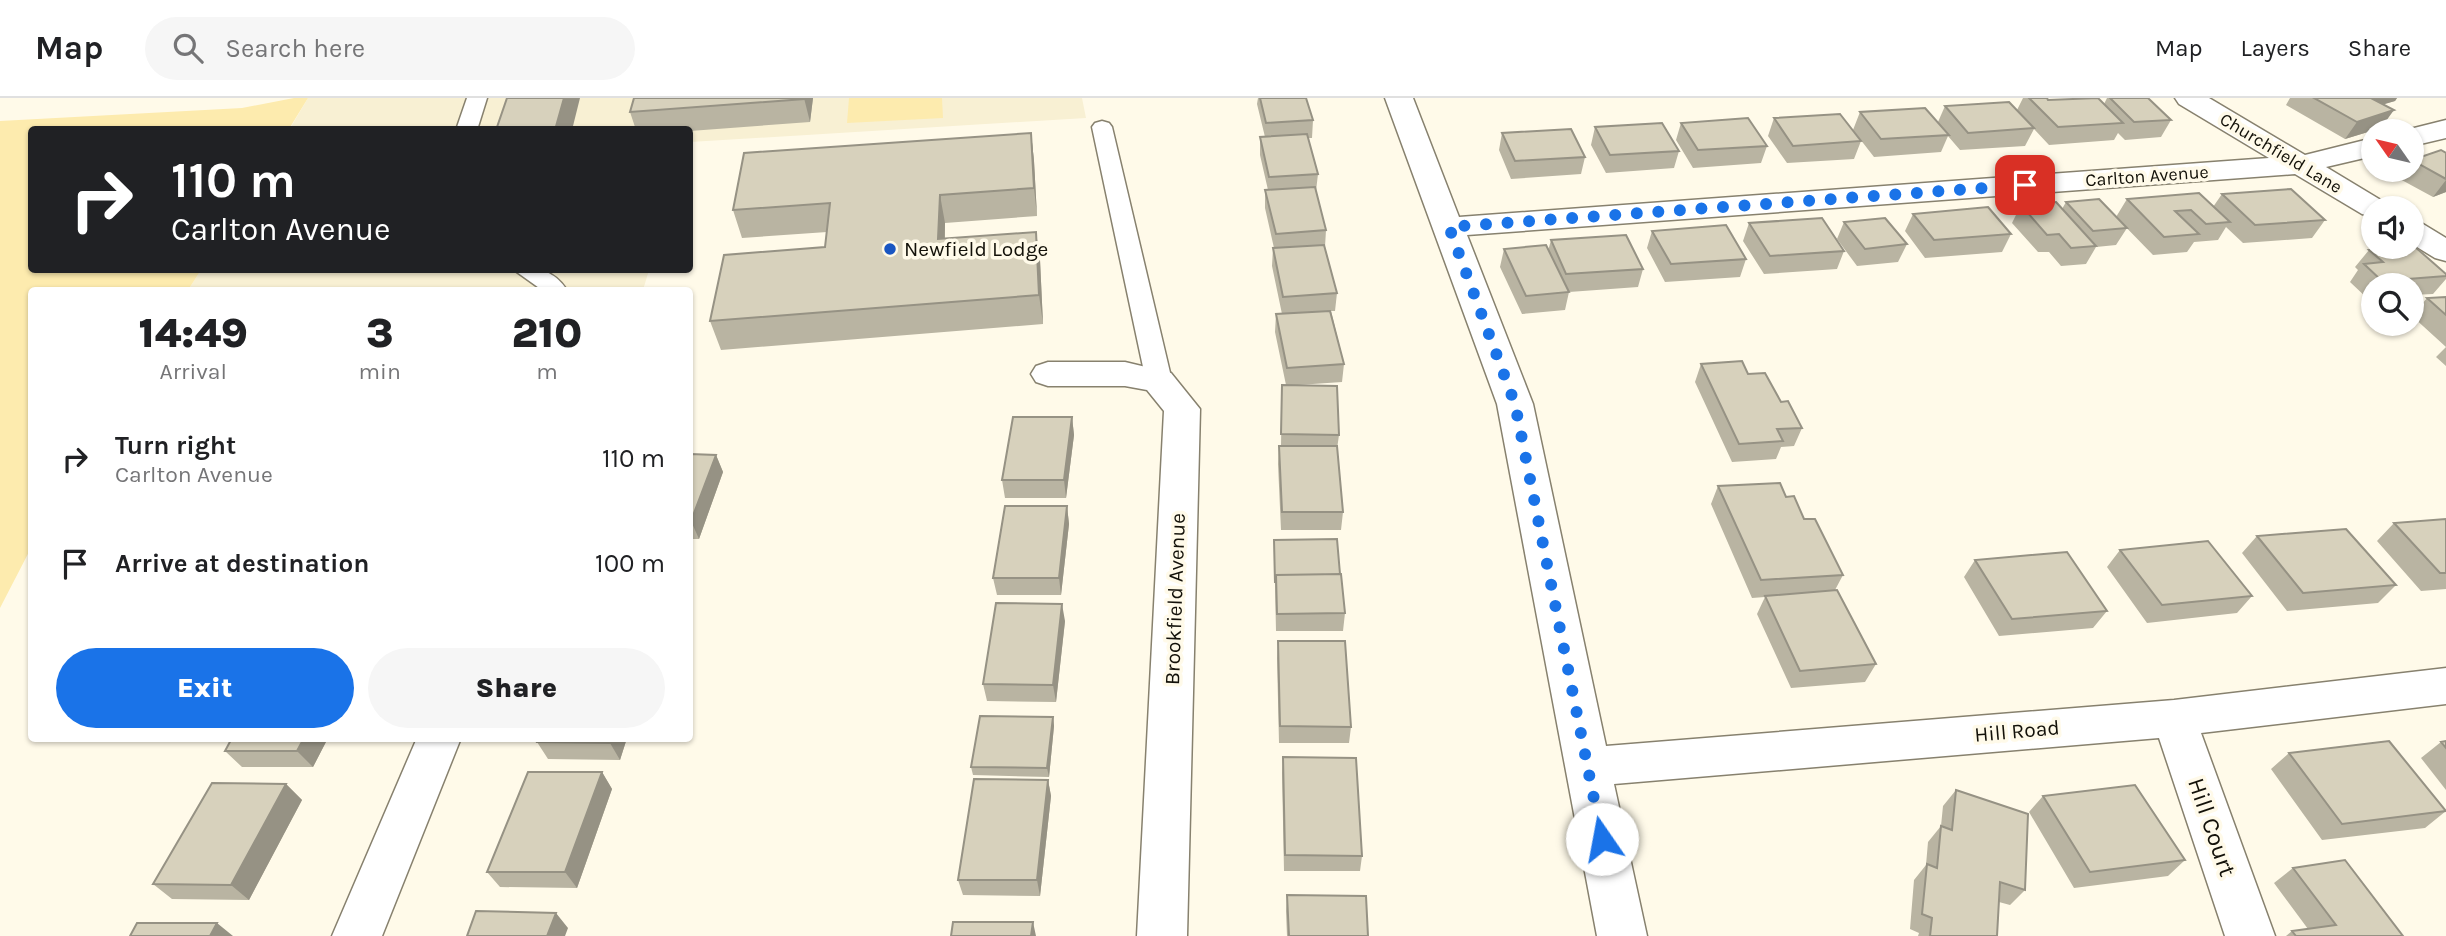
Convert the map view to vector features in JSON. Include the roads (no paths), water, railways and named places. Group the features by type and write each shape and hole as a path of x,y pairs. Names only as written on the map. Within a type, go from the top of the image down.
{"street":[{"path":"1399,98 1515,404 1622,936"},
{"name":"Churchfield Lane","path":"2189,98 2361,201"},
{"path":"2424,134 2446,129"},
{"name":"Carlton Avenue","path":"1449,227 2299,165 2361,150"},
{"path":"2424,238 2446,251"},
{"path":"1048,374 1125,374 1159,381"},
{"name":"Brookfield Avenue","path":"1159,381 1182,409 1162,936"},
{"name":"Hill Road","path":"1587,767 2174,718 2446,686"},
{"name":"Hill Court","path":"2174,718 2250,936"},
{"path":"357,936 437,742"}],"lane":[{"path":"467,126 477,98"},
{"path":"1102,127 1159,381"}],"place":[{"name":"Newfield Lodge","path":"890,249"}]}
